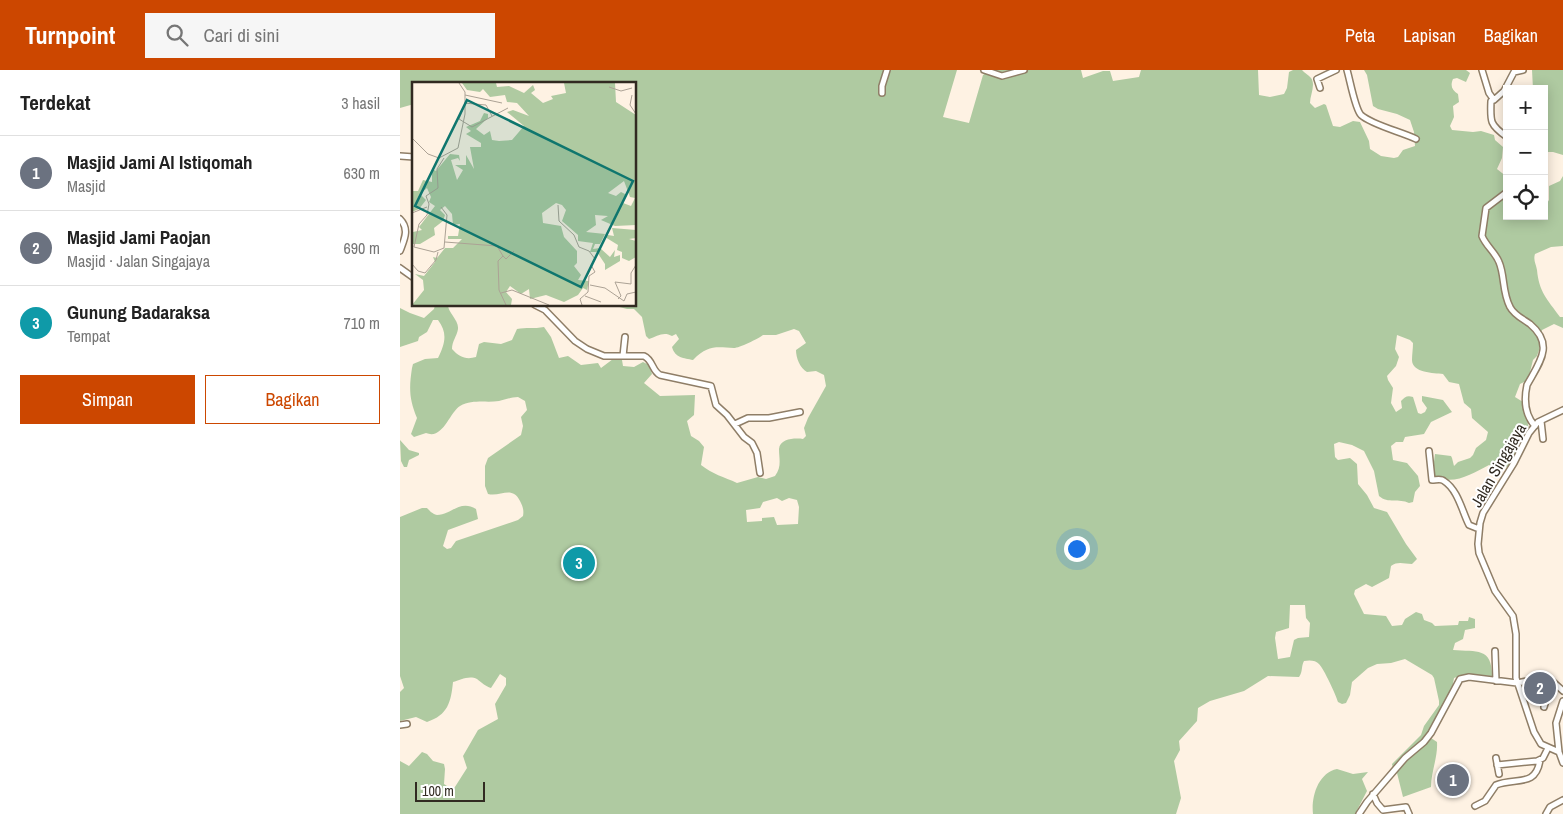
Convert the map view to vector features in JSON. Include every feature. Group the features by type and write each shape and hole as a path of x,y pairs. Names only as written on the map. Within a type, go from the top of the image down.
{"street":[{"path":"882,92 882,86 888,70"},
{"path":"984,70 1002,76 1024,70"},
{"path":"1320,88 1317,79 1336,70"},
{"path":"1347,70 1361,115 1386,128 1416,139"},
{"path":"1482,70 1489,94 1494,100"},
{"path":"1503,135 1491,121 1491,101 1504,92 1514,72 1522,70"},
{"path":"1503,195 1486,208 1482,236 1486,244 1495,253 1499,262 1503,288 1510,307 1513,312 1536,330 1543,343 1541,362 1526,389 1528,414 1534,426"},
{"path":"400,219 404,223 406,233 400,251"},
{"path":"400,268 412,277"},
{"path":"537,306 545,310 575,341 587,349 604,356 644,356 648,358 660,375 711,386 716,405 754,447 760,473"},
{"path":"623,356 624,337"},
{"name":"Jalan Singajaya","path":"1548,748 1541,744 1534,732 1517,683 1514,621 1510,611 1495,591 1483,563 1478,544 1483,513 1514,463 1529,433 1541,421 1563,410"},
{"path":"735,424 748,418 769,418 800,412"},
{"path":"1541,421 1543,439"},
{"path":"1429,451 1432,480 1442,479 1446,482 1456,496 1469,525 1479,529"},
{"path":"1495,651 1496,681"},
{"path":"1359,814 1373,794 1405,758 1424,742 1431,733 1458,680 1469,677 1517,683 1538,678 1547,679 1555,683 1563,691"},
{"path":"1544,707 1549,690 1547,679"},
{"path":"1563,701 1556,723 1559,752 1563,763"},
{"path":"400,725 407,724"},
{"path":"1475,806 1485,801 1496,785 1526,780 1535,775 1539,768 1540,760 1548,748 1559,752"},
{"path":"1496,758 1499,774"},
{"path":"1497,765 1540,760"},
{"path":"1373,794 1384,812 1406,807 1409,814"},
{"path":"1546,814 1550,806 1563,800"}],"green space":[{"path":"400,70 957,70 943,117 969,123 983,75 991,70 1081,70 1083,78 1103,71 1110,71 1113,81 1139,77 1141,70 1258,70 1259,95 1270,97 1284,94 1287,88 1289,72 1302,70 1312,81 1313,87 1310,103 1315,108 1326,105 1333,126 1340,127 1353,121 1360,122 1369,141 1370,149 1381,156 1394,158 1398,157 1403,150 1415,146 1414,132 1410,120 1373,106 1367,75 1364,70 1466,70 1470,73 1466,82 1457,78 1452,81 1452,88 1458,94 1459,102 1453,106 1454,117 1450,126 1452,130 1481,131 1494,135 1495,140 1503,147 1502,158 1497,169 1503,174 1503,220 1548,220 1549,186 1560,181 1563,176 1563,246 1551,247 1535,254 1534,258 1542,290 1560,317 1563,317 1563,328 1554,324 1542,330 1539,350 1533,360 1528,380 1520,384 1515,397 1523,402 1529,429 1512,465 1498,470 1489,465 1462,478 1448,480 1434,476 1435,454 1451,456 1454,466 1473,455 1476,448 1486,440 1488,432 1472,418 1471,409 1464,403 1459,384 1449,382 1443,374 1424,372 1416,368 1412,360 1413,343 1397,335 1395,349 1399,357 1396,366 1387,376 1393,388 1391,403 1396,412 1402,408 1401,401 1409,396 1413,397 1418,413 1425,412 1427,408 1422,401 1422,396 1443,400 1452,412 1431,422 1424,434 1405,437 1403,442 1396,442 1391,446 1393,460 1407,463 1418,476 1420,486 1415,492 1413,502 1386,500 1379,496 1374,471 1364,451 1352,445 1339,442 1334,444 1335,457 1338,460 1350,458 1357,464 1358,484 1374,508 1387,512 1417,559 1412,564 1394,564 1391,566 1389,578 1372,587 1366,584 1355,590 1354,594 1364,614 1386,616 1392,626 1402,625 1405,619 1416,612 1422,614 1424,620 1435,626 1458,625 1459,621 1468,621 1469,617 1475,619 1475,628 1465,630 1463,639 1455,643 1453,650 1482,653 1489,660 1491,667 1492,676 1463,675 1454,678 1452,690 1429,733 1431,738 1437,742 1431,787 1403,797 1397,773 1393,769 1392,764 1421,735 1424,726 1439,705 1432,675 1405,659 1377,664 1368,668 1352,682 1350,695 1346,703 1342,704 1338,702 1330,682 1319,664 1308,660 1304,661 1299,677 1268,676 1244,691 1210,701 1198,708 1197,721 1179,741 1180,750 1174,761 1181,798 1176,814 400,814 400,761 409,766 422,752 427,754 433,761 444,764 444,784 453,790 467,768 463,756 478,730 498,719 495,704 506,685 506,678 500,674 491,688 474,678 465,678 453,682 449,702 440,716 427,722 416,717 400,721 400,692 404,688 400,676 400,517 422,508 427,508 437,515 465,506 476,509 478,519 448,530 443,546 447,549 451,548 456,541 518,520 523,516 522,505 517,496 510,493 488,494 485,486 485,466 488,458 521,435 523,426 521,417 527,410 525,401 518,397 465,404 456,409 437,433 426,433 414,437 411,434 417,418 410,393 413,364 425,359 438,358 444,343 444,334 438,320 433,320 427,332 419,337 418,341 400,347 400,308 424,318 435,306 448,306 458,326 452,349 460,356 466,358 476,357 479,344 484,342 501,344 512,340 517,329 544,327 551,337 559,358 568,356 581,365 598,363 601,368 613,359 622,360 623,366 634,367 643,362 649,365 652,374 644,383 660,396 695,395 694,415 687,421 691,436 704,447 701,465 737,483 758,477 766,479 775,476 779,466 780,445 785,441 803,439 806,436 804,428 808,418 826,386 824,375 816,371 807,372 800,365 796,350 806,343 799,331 794,329 776,335 763,335 736,348 717,347 708,349 693,360 680,357 673,351 672,347 679,339 676,334 672,336 663,334 649,339 646,336 642,317 634,309 616,306 636,306 636,82 412,82 412,105 400,108","holes":["777,498 782,501 789,498 797,500 799,507 798,524 777,525 774,517 762,518 762,521 747,522 746,510 760,508 763,502","1290,605 1305,605 1306,618 1310,623 1309,637 1294,640 1290,657 1278,659 1276,632 1289,628"]},
{"path":"1532,70 1563,70 1563,155 1548,152 1548,85 1533,85"},
{"path":"400,440 409,450 419,453 419,455 409,460 407,467 404,467 401,461"},
{"path":"1337,769 1353,774 1368,772 1362,779 1367,791 1355,814 1313,814 1313,800 1317,787 1325,775"}],"place":[{"name":"Gunung Badaraksa","path":"579,563"},
{"name":"Masjid Jami Paojan","path":"1540,688"},
{"name":"Masjid Jami Al Istiqomah","path":"1453,780"}]}
